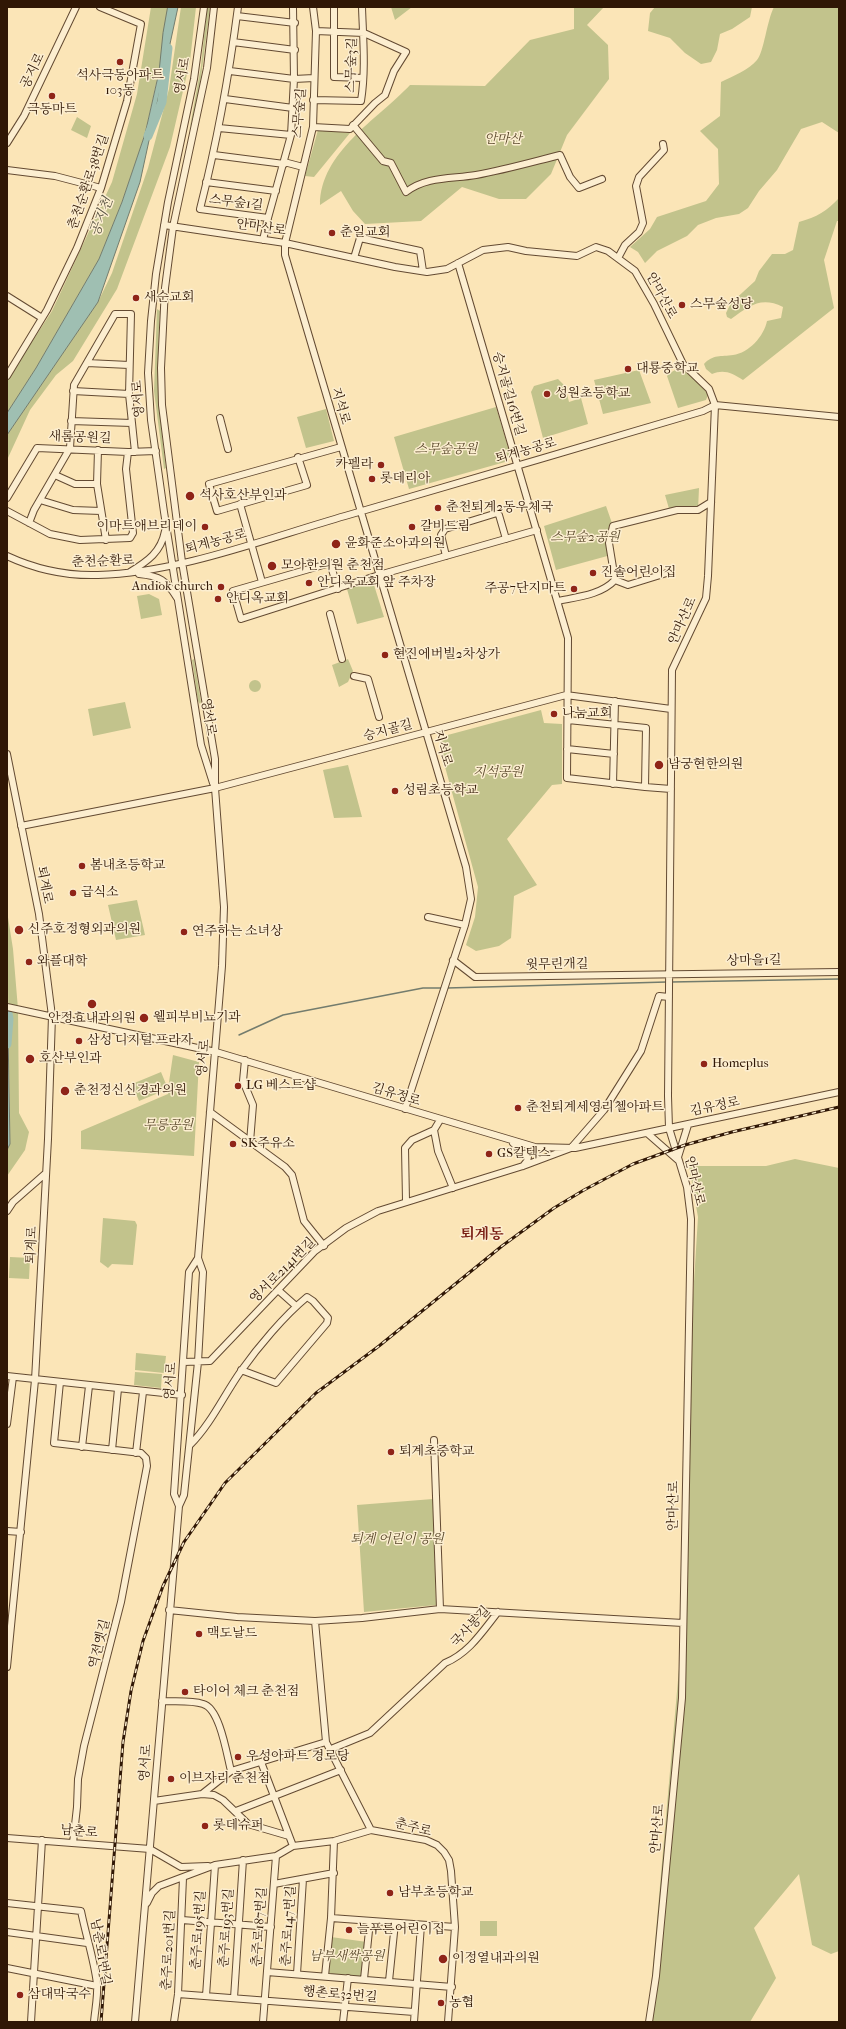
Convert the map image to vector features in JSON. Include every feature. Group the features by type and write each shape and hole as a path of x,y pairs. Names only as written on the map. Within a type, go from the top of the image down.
{"street":[{"name":"공지로","path":"7,144 24,116 76,7"},
{"name":"춘천순환로38번길","path":"7,376 42,318 77,248 101,188 126,101 141,24 100,7"},
{"name":"영서로","path":"135,2022 179,1506 184,1495 198,1362 203,1272 198,1258 222,966 224,907 215,788 215,759 192,619 166,525 151,420 148,373 151,321 159,255 170,191 194,79 204,7"},
{"name":"영서로","path":"214,7 207,68 173,227 165,288 161,368 162,405 175,505 179,603 201,745 215,788"},
{"name":"스무숲1길","path":"238,7 225,99 214,155 200,209 268,218 291,135 295,50 295,23 293,7"},
{"name":"스무숲길","path":"285,243 313,127 316,31 313,7"},
{"path":"334,7 334,77 363,78"},
{"name":"스무숲3길","path":"313,100 361,100 364,33 362,7"},
{"path":"237,16 295,23"},
{"path":"313,127 350,129 385,94 394,71 406,52 364,33 316,31"},
{"path":"234,42 295,50"},
{"path":"230,71 294,79 314,78"},
{"path":"225,99 293,108"},
{"path":"361,100 375,103"},
{"path":"353,125 383,160 391,163 406,192 413,186 427,181 477,175 560,155 570,177 579,188 602,179"},
{"path":"219,128 291,135"},
{"path":"618,258 625,245 639,232 642,223 636,186 639,177 664,150 663,144"},
{"path":"214,155 284,163 303,167"},
{"path":"7,170 55,176 101,188"},
{"name":"스무숲1길","path":"206,182 276,191"},
{"path":"170,191 174,196 179,194"},
{"path":"263,240 268,218"},
{"name":"안마산로","path":"164,226 285,243 423,271 447,269 483,250 508,247 526,251 577,256 596,247 608,251 635,271 654,304 683,364 709,389 715,405 706,598 672,670 669,1128 687,1187 692,1219 682,1623 682,1698 656,1976 649,2022"},
{"path":"354,258 360,238 420,251 423,271"},
{"name":"지석로","path":"285,243 285,254 466,867 471,899 465,925 406,1109"},
{"path":"159,255 164,253 169,258"},
{"name":"승지골길16번길","path":"458,263 568,638 566,695 568,720 567,778 613,784"},
{"path":"7,296 42,318"},
{"path":"7,511 29,523 50,534 80,540 130,538 133,533 126,469 132,452 132,423 129,394 130,314 115,314 74,385 70,448 40,500 29,523"},
{"path":"87,362 129,365"},
{"path":"73,391 129,394"},
{"name":"퇴계농공로","path":"177,564 251,544 703,411 715,405 839,417"},
{"path":"220,418 228,449"},
{"path":"71,421 132,423"},
{"path":"298,457 307,485 217,511 209,484 298,457 341,446"},
{"name":"새롬공원길","path":"7,498 38,448 70,448 132,452 156,451"},
{"path":"98,450 98,484 106,540"},
{"path":"55,475 75,484 98,484"},
{"path":"40,500 73,510 101,511"},
{"path":"615,580 609,543 613,526 677,510 698,510 711,502"},
{"path":"163,504 169,510 175,505"},
{"path":"240,504 262,582"},
{"path":"446,556 441,535 445,529 497,513 499,514 506,539"},
{"path":"129,573 156,553 161,546 166,525"},
{"path":"338,589 330,563 233,591 240,618 338,589 379,575 537,530"},
{"name":"춘천순환로","path":"7,556 24,563 70,575 129,573 177,564"},
{"path":"615,580 628,584 670,572"},
{"path":"129,573 152,576 167,582 179,603"},
{"path":"558,601 582,596 608,587 615,580"},
{"path":"330,614 342,659"},
{"path":"182,620 187,615 192,619"},
{"path":"354,676 368,680 379,717"},
{"name":"승지골길","path":"215,788 566,695 671,710"},
{"path":"615,701 613,784 671,789"},
{"path":"568,720 614,726 646,728 645,787"},
{"path":"201,745 208,748 212,743"},
{"path":"567,749 614,754"},
{"name":"퇴계로","path":"7,754 39,914 52,1016 46,1173 35,1380 7,1667"},
{"path":"22,826 215,788"},
{"path":"428,917 465,925"},
{"name":"윗무린개길","path":"453,960 475,977 669,976"},
{"name":"상마을1길","path":"669,976 839,972"},
{"path":"571,1148 604,1110 641,1051 659,996 669,995"},
{"name":"김유정로","path":"7,1006 216,1052 440,1120 535,1147 571,1148 839,1092"},
{"path":"245,1060 243,1081 253,1105 250,1142"},
{"path":"210,1112 285,1167 292,1175 304,1221 324,1246"},
{"path":"406,1201 405,1148 412,1140 434,1130 440,1120"},
{"path":"647,1133 678,1159 688,1124"},
{"path":"434,1130 438,1151 454,1188"},
{"path":"511,1141 528,1157 528,1161 523,1166"},
{"name":"영서로2141번길","path":"184,1362 210,1361 316,1251 346,1228 378,1211 406,1201 454,1188 523,1166 571,1148"},
{"path":"7,1211 13,1202 46,1173"},
{"name":"영서로","path":"179,1506 174,1494 182,1395 189,1272 198,1258"},
{"path":"278,1290 296,1306"},
{"path":"190,1445 200,1435 241,1370 296,1306 307,1297 313,1301 328,1318 328,1323 276,1383 241,1370"},
{"path":"7,1424 10,1377 182,1395"},
{"path":"60,1382 54,1443 82,1447 138,1453 143,1392"},
{"path":"82,1447 89,1386"},
{"path":"112,1450 118,1389"},
{"path":"434,1440 440,1609"},
{"name":"역전옛길","path":"73,1843 78,1779 84,1746 122,1602 147,1466 146,1458 138,1453"},
{"path":"7,1531 21,1532"},
{"path":"170,1610 237,1617 315,1621 362,1618 440,1609 498,1612"},
{"name":"국사봉길","path":"330,1749 370,1733 445,1663 458,1657 471,1646 498,1612 682,1623"},
{"path":"315,1621 326,1742 371,1830"},
{"path":"162,1701 203,1704 209,1707 220,1727 231,1771"},
{"path":"202,1794 231,1771 326,1742"},
{"path":"262,1762 293,1846"},
{"path":"236,1811 276,1797 341,1770"},
{"path":"154,1801 202,1794 214,1795 236,1811 248,1824 289,1836"},
{"name":"춘주로","path":"145,1908 149,1898 156,1888 215,1865 276,1856 293,1846 334,1841 371,1830 426,1840 437,1845 444,1852 449,1860 451,1871 455,1927 452,1987 448,2022"},
{"name":"남춘로","path":"7,1838 150,1849"},
{"path":"31,2022 42,1840"},
{"path":"325,1976 334,1873 334,1841"},
{"path":"150,1849 181,1866 215,1865"},
{"name":"춘주로187번길","path":"263,2022 276,1856"},
{"name":"춘주로193번길","path":"234,1998 243,1860"},
{"name":"춘주로195번길","path":"206,1996 215,1865"},
{"path":"274,1884 334,1873"},
{"name":"춘주로201번길","path":"174,2022 178,1994 183,1878"},
{"name":"춘주로147번길","path":"297,1974 303,1879"},
{"path":"7,1903 38,1907"},
{"name":"남춘로1번길","path":"38,1907 81,1911 87,1943 91,1950 97,1986 94,2022"},
{"path":"331,1918 455,1927"},
{"path":"182,1920 271,1927"},
{"path":"364,1979 370,1921"},
{"path":"389,1981 395,1923"},
{"path":"414,2022 421,1925"},
{"path":"7,1932 87,1943"},
{"path":"7,1968 97,1986"},
{"name":"춘주로147번길","path":"268,1972 452,1987"},
{"path":"343,2022 348,1978"},
{"path":"178,1994 264,2000"},
{"name":"행촌로32번길","path":"264,2000 414,2012"}],"green space":[{"path":"151,7 173,7 145,134 122,202 99,259 36,368 7,413 7,380 52,311 112,182 137,94"},
{"path":"181,7 196,7 190,61 170,147 117,289 73,361 56,375 30,410 7,460 7,435 98,302 112,273 148,168 169,89"},
{"path":"207,7 210,7 199,93 189,132 201,66"},
{"path":"391,7 412,7 395,20"},
{"name":"안마산","path":"574,7 604,7 587,25 608,45 609,79 567,135 551,174 526,199 499,199 462,187 421,221 365,224 353,211 341,191 320,205 323,186 330,169 340,153 367,124 410,85 485,86 530,40 574,29"},
{"path":"655,7 752,7 750,17 732,29 720,34 717,50 711,62 701,64 685,53 670,38 648,31 650,13"},
{"path":"774,7 839,7 839,133 822,122 801,129 777,170 759,191 748,208 739,214 716,218 698,225 687,236 657,251 645,263 638,252 630,247 650,229 657,217 706,201 719,184 718,149 700,131 720,116 721,82 750,67 757,60 764,43 769,20"},
{"path":"77,117 91,126 87,138 71,130"},
{"path":"318,130 350,133 314,177 305,176"},
{"path":"839,198 839,221 837,221 824,260 834,308 743,380 728,372 712,374 706,369 704,364 707,361 717,356 739,354 745,351 759,338 767,321 781,318 783,307 768,302 756,304 731,319 727,317 726,313 731,303 755,281 759,271 772,254 785,254 793,250 799,222 821,213"},
{"path":"157,309 160,311 158,370 166,468 164,469 154,391"},
{"path":"680,367 707,391 708,395 706,400 678,408 667,376"},
{"path":"639,370 651,403 603,414 594,380"},
{"path":"558,379 565,386 569,402 581,398 588,424 543,438 531,392 534,386"},
{"name":"스무숲공원","path":"496,407 510,454 505,462 409,489 394,437"},
{"path":"326,409 334,441 306,448 297,417"},
{"path":"699,488 698,510 670,512 665,495"},
{"name":"스무숲2공원","path":"606,506 613,526 611,555 556,570 544,526"},
{"path":"369,582 374,585 384,617 357,624 347,589"},
{"path":"149,594 159,599 162,615 141,619 137,596"},
{"path":"194,659 201,702 200,704 198,701 192,660"},
{"path":"348,659 353,671 348,682 339,687 332,665"},
{"path":"253,680 257,680 261,686 257,692 253,692 249,688 249,684"},
{"path":"125,702 131,728 93,736 88,709"},
{"name":"지석공원","path":"541,710 544,723 562,724 562,784 552,785 507,839 537,885 514,896 511,938 499,946 476,951 466,945 475,917 478,887 439,745 444,736"},
{"path":"348,765 362,817 334,818 323,770"},
{"path":"137,900 145,935 116,940 108,905"},
{"path":"7,911 13,949 18,1009 19,1113 29,1132 25,1150 7,1176 7,1150 10,1144"},
{"name":"무릉공원","path":"173,1055 199,1062 194,1156 81,1149 81,1131 168,1094"},
{"path":"161,1072 168,1089 139,1101 132,1084"},
{"path":"795,1159 839,1168 839,1951 831,1954 812,1945 799,1874 754,1928 776,1978 750,2022 648,2022 683,1623 684,1516 693,1298 698,1217 689,1166 766,1166"},
{"path":"103,1218 135,1221 137,1225 133,1265 112,1264 108,1268 100,1262"},
{"path":"10,1257 30,1258 29,1279 9,1278"},
{"path":"136,1353 166,1356 164,1373 135,1370"},
{"path":"135,1372 162,1374 161,1388 134,1385"},
{"name":"퇴계 어린이 공원","path":"433,1499 436,1605 364,1612 357,1505"},
{"path":"480,1921 497,1921 497,1936 480,1936"},
{"name":"남부새싹공원","path":"331,1937 367,1942 362,1974 359,1977 329,1974"}],"shaded area":[{"path":"168,7 178,7 140,182 98,302 7,435 7,413 36,368 99,259 122,202 145,134 159,72 163,33"},
{"path":"7,976 10,1144 7,1150"}],"waterway":[{"name":"공지천","path":"148,136 162,102 168,48"},
{"path":"671,982 839,979"},
{"path":"447,988 667,982"},
{"path":"239,1035 283,1015 423,988 443,988"},
{"name":"공지천","path":"7,1008 9,1019 7,1044"}],"railway":[{"path":"101,2022 123,1742 131,1691 143,1641 163,1586 184,1542 225,1483 316,1393 379,1346 502,1246 554,1208 633,1164 685,1145 732,1132 839,1107"}],"place":[{"name":"석사극동아파트 103동","path":"120,62"},
{"name":"극동마트","path":"52,96"},
{"name":"춘일교회","path":"332,233"},
{"name":"새순교회","path":"136,298"},
{"name":"스무숲성당","path":"682,305"},
{"name":"대룡중학교","path":"628,369"},
{"name":"성원초등학교","path":"547,394"},
{"name":"카펠라","path":"381,465"},
{"name":"롯데리아","path":"372,479"},
{"name":"석사호산부인과","path":"190,496"},
{"name":"춘천퇴계2동우체국","path":"438,508"},
{"name":"이마트애브리데이","path":"205,527"},
{"name":"갈비드림","path":"412,527"},
{"name":"윤화준소아과의원","path":"336,544"},
{"name":"모아한의원 춘천점","path":"272,566"},
{"name":"진솔어린이집","path":"593,573"},
{"name":"안디옥교회 앞 주차장","path":"309,583"},
{"name":"Andiok church","path":"221,587"},
{"name":"주공7단지마트","path":"574,589"},
{"name":"안디옥교회","path":"218,599"},
{"name":"현진에버빌2차상가","path":"385,655"},
{"name":"나눔교회","path":"554,714"},
{"name":"남궁현한의원","path":"659,765"},
{"name":"성림초등학교","path":"395,791"},
{"name":"봄내초등학교","path":"82,866"},
{"name":"급식소","path":"73,893"},
{"name":"신주호정형외과의원","path":"19,930"},
{"name":"연주하는 소녀상","path":"184,932"},
{"name":"와플대학","path":"29,962"},
{"name":"안정효내과의원","path":"92,1004"},
{"name":"웰피부비뇨기과","path":"144,1018"},
{"name":"삼성 디지털 프라자","path":"79,1041"},
{"name":"호산부인과","path":"30,1059"},
{"name":"Homeplus","path":"704,1064"},
{"name":"LG 베스트샵","path":"238,1086"},
{"name":"춘천정신신경과의원","path":"65,1091"},
{"name":"춘천퇴계세영리첼아파트","path":"518,1108"},
{"name":"SK주유소","path":"233,1144"},
{"name":"GS칼텍스","path":"489,1154"},
{"name":"퇴계초중학교","path":"391,1452"},
{"name":"맥도날드","path":"199,1634"},
{"name":"타이어 체크 춘천점","path":"185,1692"},
{"name":"우성아파트 경로당","path":"238,1757"},
{"name":"이브자리 춘천점","path":"171,1779"},
{"name":"롯데슈퍼","path":"205,1826"},
{"name":"남부초등학교","path":"390,1893"},
{"name":"늘푸른어린이집","path":"349,1930"},
{"name":"이정열내과의원","path":"443,1959"},
{"name":"삼대막국수","path":"20,1995"},
{"name":"농협","path":"441,2003"}],"district":[{"name":"퇴계동","path":"482,1235"}]}
